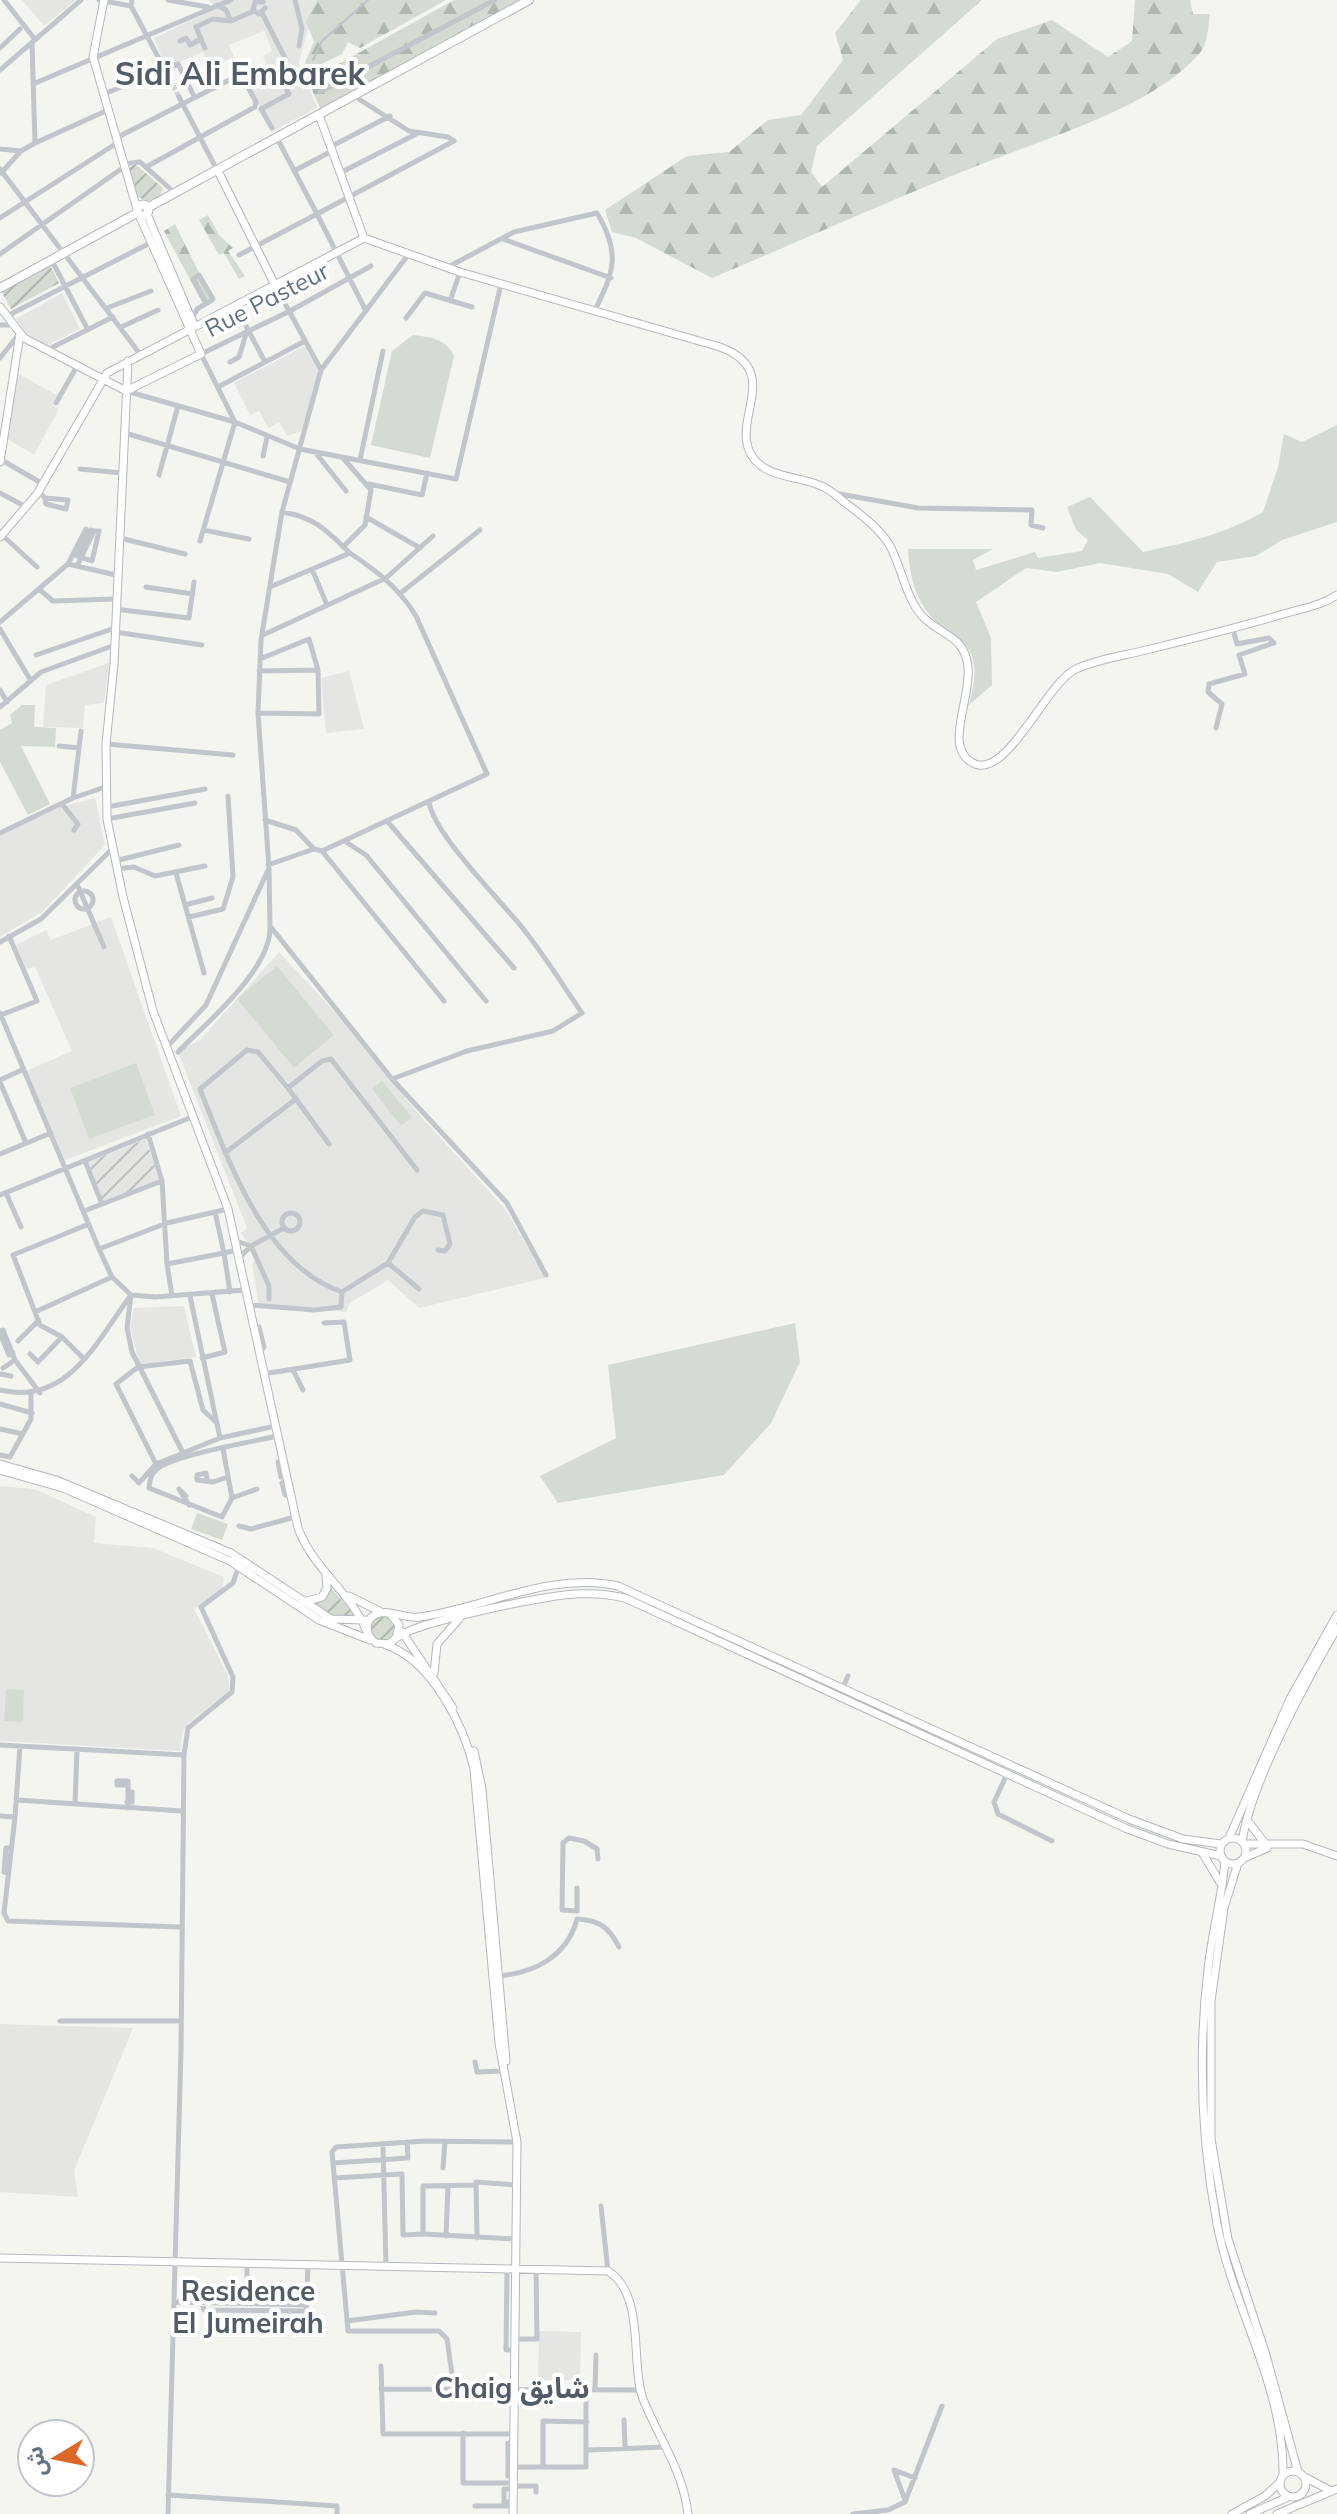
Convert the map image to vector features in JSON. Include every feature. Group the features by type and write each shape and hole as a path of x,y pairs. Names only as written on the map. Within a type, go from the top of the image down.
{"main road":[{"path":"102,0 93,57 103,94 124,165 153,241 192,324 201,354 126,391"},
{"path":"0,288 529,0"},
{"path":"319,115 364,238"},
{"path":"218,171 275,285"},
{"path":"1,536 38,492 103,378 192,324 364,238 460,272 735,352 750,372 753,386 748,444 753,459 760,466 815,483 832,493 885,539 922,617 964,651 969,675 958,743 968,760 977,765 985,766 1003,755 1051,691 1078,668 1233,629 1337,595"},
{"path":"0,307 20,334 126,391"},
{"path":"0,460 3,408 20,334"},
{"path":"128,361 115,645 106,744 107,819 116,865 165,1049 228,1209 295,1517 306,1545 325,1573 366,1619 367,1632 373,1641"},
{"path":"0,1467 63,1488 239,1565 319,1620 411,1657 451,1714 471,1756 496,1976"},
{"path":"0,1467 56,1480 231,1553 265,1572 331,1619 366,1619 387,1614 417,1618 562,1584 609,1584 653,1599 1129,1819 1183,1839 1221,1844 1229,1838 1284,1713 1337,1615"},
{"path":"303,1602 322,1597 327,1588 325,1573"},
{"path":"344,1593 387,1614 399,1625 399,1636 435,1679 460,1720 479,1767 505,2071 517,2142 516,2239 511,2269 514,2339 513,2507"},
{"path":"386,1645 399,1636 461,1617 572,1594 611,1595 635,1601 1139,1834 1223,1859 1241,1860 1270,1846"},
{"path":"435,1679 433,1661 437,1644 446,1630 461,1617"},
{"path":"1293,2507 1302,2477 1228,2239 1211,2139 1211,2001 1224,1908 1241,1860 1247,1820 1285,1730 1337,1628"},
{"path":"1247,1820 1270,1846"},
{"path":"1229,1838 1270,1846 1303,1844 1337,1856"},
{"path":"1221,1844 1221,1885 1204,2002 1202,2097 1206,2159 1226,2260 1275,2416 1281,2491 1289,2497"},
{"path":"1202,1852 1221,1885"},
{"path":"0,2258 88,2257 176,2264 608,2271 619,2281 635,2324 641,2391 683,2482 688,2514"},
{"path":"1232,2514 1265,2496 1281,2479 1302,2477 1334,2490"},
{"path":"1277,2514 1334,2490"},
{"path":"1250,2514 1289,2497 1298,2497"}],"street":[{"path":"0,70 81,0"},
{"path":"102,0 132,3 166,71"},
{"path":"168,0 209,7"},
{"path":"33,84 231,0"},
{"path":"295,0 302,29 299,46"},
{"path":"320,92 495,0"},
{"path":"3,2 33,40 35,143"},
{"path":"217,5 226,10 231,21"},
{"path":"205,48 196,27 213,19 231,21 258,5 286,60 279,75 289,94 261,109 272,128"},
{"path":"1,46 20,29"},
{"path":"180,41 186,38 190,45 201,39"},
{"path":"103,94 178,64 194,96"},
{"path":"0,218 180,99 194,96 240,74 256,102 255,107 146,167"},
{"path":"239,255 454,141 448,137 418,133 354,96"},
{"path":"180,99 218,171"},
{"path":"108,110 21,151 1,172 140,354"},
{"path":"294,171 390,116"},
{"path":"340,173 418,133"},
{"path":"277,138 366,311"},
{"path":"0,149 21,151"},
{"path":"0,254 124,165 138,160 175,193"},
{"path":"447,268 538,225 597,213 616,257 611,278 595,310"},
{"path":"503,239 611,278"},
{"path":"7,316 153,241"},
{"path":"178,1052 253,972 270,937 258,713 259,671 282,512 321,370 408,255"},
{"path":"51,260 67,285 88,330"},
{"name":"Rue Pasteur","path":"201,354 248,333 371,266"},
{"path":"450,301 460,272"},
{"path":"192,324 197,309 213,299 199,275 193,279 206,303"},
{"path":"126,391 235,422 300,449 456,479 501,283"},
{"path":"275,285 321,370"},
{"path":"107,308 151,291"},
{"path":"406,318 425,293 472,307"},
{"path":"235,304 265,362"},
{"path":"121,327 158,310"},
{"path":"47,350 113,317"},
{"path":"0,325 12,325"},
{"path":"230,362 239,357 248,333"},
{"path":"0,358 20,334"},
{"path":"218,387 305,341"},
{"path":"360,460 383,351"},
{"path":"200,541 235,422 201,354"},
{"path":"56,403 77,366"},
{"path":"159,475 178,406"},
{"path":"125,433 290,482"},
{"path":"263,456 267,437"},
{"path":"315,452 346,491"},
{"path":"343,457 369,484 422,495 427,473"},
{"path":"0,460 43,484"},
{"path":"80,469 122,473"},
{"path":"343,547 365,525 369,484"},
{"path":"38,492 45,498"},
{"path":"0,493 26,507"},
{"path":"832,493 918,508 1032,510 1031,525 1043,528"},
{"path":"282,512 306,516 325,526 343,547 402,592 487,774 322,851"},
{"path":"366,517 420,548"},
{"path":"0,622 68,564 86,529"},
{"path":"203,530 249,539"},
{"path":"402,592 480,530"},
{"path":"77,566 81,557 94,531 99,531 92,561 81,557"},
{"path":"1,536 37,567"},
{"path":"262,635 386,578 433,536"},
{"path":"118,537 185,554"},
{"path":"270,587 350,553"},
{"path":"68,564 116,575"},
{"path":"312,569 328,605"},
{"path":"115,609 189,618 194,582"},
{"path":"146,587 193,594"},
{"path":"39,589 53,601 115,599"},
{"path":"0,629 31,681"},
{"path":"1216,728 1222,704 1208,692 1209,684 1245,674 1239,655 1274,643 1269,638 1237,644 1233,629"},
{"path":"36,655 115,630 202,645"},
{"path":"258,713 319,714 318,670 309,639 260,659"},
{"path":"0,707 41,672 115,645"},
{"path":"259,671 318,670"},
{"path":"0,690 7,702"},
{"path":"73,798 81,731"},
{"path":"106,744 233,755"},
{"path":"59,746 79,748"},
{"path":"0,833 73,798 105,787"},
{"path":"106,808 205,789"},
{"path":"189,917 223,909 233,877 228,796"},
{"path":"392,1079 467,1051 553,1031 582,1013 521,926 458,851 430,810 429,801"},
{"path":"107,819 195,803"},
{"path":"62,804 78,824 74,830"},
{"path":"265,820 296,830 314,849 322,851 444,1001"},
{"path":"387,821 514,968"},
{"path":"345,841 366,855 486,1001"},
{"path":"116,865 179,845"},
{"path":"0,942 41,919 113,848"},
{"path":"165,1049 206,1005 268,866 314,849"},
{"path":"116,865 134,867 155,876 205,866"},
{"path":"176,873 204,973"},
{"path":"77,884 104,947"},
{"path":"185,905 212,898"},
{"path":"270,926 392,1079 507,1203 546,1275"},
{"path":"9,936 37,1001 1,1014 112,1277 131,1295 190,1296 245,1290"},
{"path":"329,1144 288,1088 252,1049 200,1089 240,1192 307,1275 342,1292"},
{"path":"288,1088 322,1061 336,1062 417,1170"},
{"path":"24,1069 0,1081 26,1143"},
{"path":"225,1153 296,1099"},
{"path":"21,1227 3,1194 192,1117"},
{"path":"0,1154 51,1133"},
{"path":"148,1134 162,1181 172,1296"},
{"path":"85,1160 102,1204"},
{"path":"84,1211 162,1181"},
{"path":"99,1249 167,1223 228,1209"},
{"path":"342,1292 388,1263 415,1217 423,1211 443,1215 447,1224 450,1244 445,1251 438,1250"},
{"path":"215,1212 230,1292"},
{"path":"83,1358 62,1337 38,1321 13,1255 89,1224"},
{"path":"167,1264 224,1253 238,1255 284,1228"},
{"path":"235,1241 251,1246 269,1286 269,1299"},
{"path":"388,1263 419,1289"},
{"path":"35,1312 112,1277"},
{"path":"248,1305 341,1307 342,1292"},
{"path":"202,1358 225,1352 212,1294"},
{"path":"0,1390 31,1395 62,1383 131,1295"},
{"path":"131,1295 127,1328 138,1367 182,1451"},
{"path":"190,1296 220,1438"},
{"path":"18,1341 38,1321"},
{"path":"263,1374 350,1360 344,1322 324,1323"},
{"path":"0,1332 3,1330 14,1357 40,1393"},
{"path":"30,1354 38,1362 62,1337"},
{"path":"11,1376 1,1371 14,1357"},
{"path":"156,1464 116,1384 138,1367 190,1361 203,1410 217,1423"},
{"path":"293,1369 303,1390"},
{"path":"0,1455 10,1457 23,1434 32,1413 31,1395"},
{"path":"0,1404 32,1413"},
{"path":"132,1476 139,1483 156,1464 182,1451 220,1438 275,1426"},
{"path":"0,1429 23,1434"},
{"path":"223,1449 232,1498 222,1517 151,1490 151,1476 165,1464 223,1449 277,1436"},
{"path":"207,1479 213,1482 228,1477"},
{"path":"232,1498 257,1489"},
{"path":"186,1496 189,1506"},
{"path":"239,1526 251,1529 295,1517"},
{"path":"168,2514 176,2264 184,1755 188,1728 232,1692 233,1677 201,1607 233,1583 239,1565"},
{"path":"843,1687 848,1676"},
{"path":"0,1745 184,1755"},
{"path":"20,1746 4,1913 8,1921 180,1927"},
{"path":"75,1804 77,1749"},
{"path":"1008,1772 995,1796 998,1814 1052,1841"},
{"path":"128,1789 132,1792 132,1802 128,1805"},
{"path":"17,1800 182,1811"},
{"path":"0,1816 15,1817"},
{"path":"598,1859 597,1849 590,1843 576,1838 566,1839 563,1843 562,1910 602,1924 619,1947"},
{"path":"496,1976 520,1974 545,1963 573,1933 577,1888"},
{"path":"60,2021 181,2021"},
{"path":"475,2062 477,2072 505,2071"},
{"path":"443,2168 445,2141"},
{"path":"454,2389 445,2334 408,2328 348,2331 332,2152 336,2147 407,2142 517,2142"},
{"path":"333,2163 408,2158 407,2142"},
{"path":"383,2144 386,2267"},
{"path":"334,2178 402,2174 403,2235 516,2239"},
{"path":"423,2234 423,2186 476,2185 476,2182 516,2185"},
{"path":"476,2185 477,2238"},
{"path":"446,2236 448,2186"},
{"path":"601,2206 608,2271"},
{"path":"247,2265 247,2304"},
{"path":"202,2303 204,2310 306,2311 308,2266"},
{"path":"511,2269 506,2350 513,2350"},
{"path":"514,2339 537,2339 536,2269"},
{"path":"175,2302 307,2305"},
{"path":"347,2321 416,2312 435,2313"},
{"path":"595,2390 596,2355"},
{"path":"381,2366 383,2434 513,2434"},
{"path":"381,2389 641,2391"},
{"path":"513,2481 543,2467 586,2467 586,2390"},
{"path":"853,2514 888,2510 905,2502 942,2406"},
{"path":"624,2420 625,2448"},
{"path":"543,2467 543,2421 587,2422"},
{"path":"463,2433 463,2483 513,2481 536,2486 536,2492"},
{"path":"587,2450 667,2447"},
{"path":"905,2502 903,2488 894,2470 915,2478"},
{"path":"168,2495 337,2506 337,2514"},
{"path":"475,2506 513,2507"}],"shaded area":[{"path":"22,0 76,0 44,26"},
{"path":"208,0 352,0 308,29 299,63 317,108 271,132 245,76 267,65 263,56 272,51 264,31 229,45 234,57 211,67 203,52 166,68 154,38 211,11 213,4"},
{"path":"62,293 80,329 46,346 28,336 16,319"},
{"path":"305,346 319,374 305,430 287,436 279,422 268,428 259,411 250,415 234,383"},
{"path":"17,373 57,395 52,405 59,409 34,455 6,438"},
{"path":"109,663 104,703 85,705 83,728 43,727 46,685"},
{"path":"349,671 364,729 326,733 321,678"},
{"path":"95,798 105,845 42,912 0,937 0,835 61,807"},
{"path":"111,917 181,1116 65,1160 26,1071 72,1051 35,967 26,969 16,945 46,930 51,940"},
{"path":"279,952 344,1022 416,1111 506,1210 545,1278 419,1308 388,1280 350,1303 346,1312 259,1306 252,1264 259,1258 241,1233 247,1228 178,1052 201,1039"},
{"path":"146,1139 159,1180 103,1201 88,1162"},
{"path":"184,1306 196,1357 140,1364 130,1328 134,1308"},
{"path":"0,1486 35,1489 96,1517 94,1543 153,1548 224,1577 222,1592 194,1609 228,1676 229,1691 188,1723 182,1733 180,1751 0,1741"},
{"path":"0,2024 133,2028 74,2171 78,2197 0,2192"},
{"path":"539,2331 581,2332 580,2380 538,2380"}],"green space":[{"path":"317,0 446,0 360,48 348,42 342,54 307,71 305,62 314,42 306,22"},
{"path":"454,0 517,0 519,3 321,110 308,81"},
{"path":"861,0 982,0 817,146 811,172 822,187 997,39 1052,20 1108,57 1132,41 1135,0 1190,0 1193,14 1210,14 1206,40 1199,54 1181,72 1133,102 1106,116 928,186 712,278 636,238 612,232 605,210 687,156 729,152 768,120 801,115 843,60 835,33"},
{"path":"135,164 163,188 160,196 148,201 138,197 129,168"},
{"path":"208,215 219,235 233,248 228,251 245,276 239,279 224,253 219,255 199,220"},
{"path":"175,224 211,297 203,304 164,231"},
{"path":"50,265 59,283 11,309 1,291"},
{"path":"413,335 442,342 454,356 430,458 371,445 392,351"},
{"path":"1337,425 1337,522 1282,540 1256,556 1217,562 1198,592 1168,574 1100,563 1057,572 1026,568 976,602 991,638 992,685 969,705 974,678 972,657 967,647 936,622 922,604 913,584 908,549 993,549 973,560 976,570 1035,552 1038,558 1082,551 1088,540 1076,530 1067,507 1090,497 1143,552 1205,537 1263,512 1278,467 1284,434 1302,442"},
{"path":"22,705 35,705 34,727 56,728 55,747 21,746 50,804 28,815 0,762 0,730 12,723 10,715"},
{"path":"277,966 334,1035 294,1068 237,999"},
{"path":"136,1063 155,1115 89,1139 70,1088"},
{"path":"382,1081 412,1117 401,1126 372,1089"},
{"path":"795,1323 800,1362 771,1423 724,1475 558,1503 540,1476 616,1438 608,1365"},
{"path":"197,1513 228,1524 222,1540 191,1529"},
{"path":"330,1587 357,1617 336,1617 310,1605 323,1599"},
{"path":"383,1616 392,1620 396,1629 392,1638 383,1642 374,1638 370,1629 374,1620"},
{"path":"6,1689 24,1690 23,1722 4,1721"}],"waterway":[{"path":"313,60 322,41 368,0"}],"tunnel":[{"path":"166,72 179,97"}],"district":[{"name":"Sidi Ali Embarek","path":"240,74"},
{"name":"Residence El Jumeirah","path":"248,2307"},
{"name":"Chaig شايق","path":"512,2388"}]}
